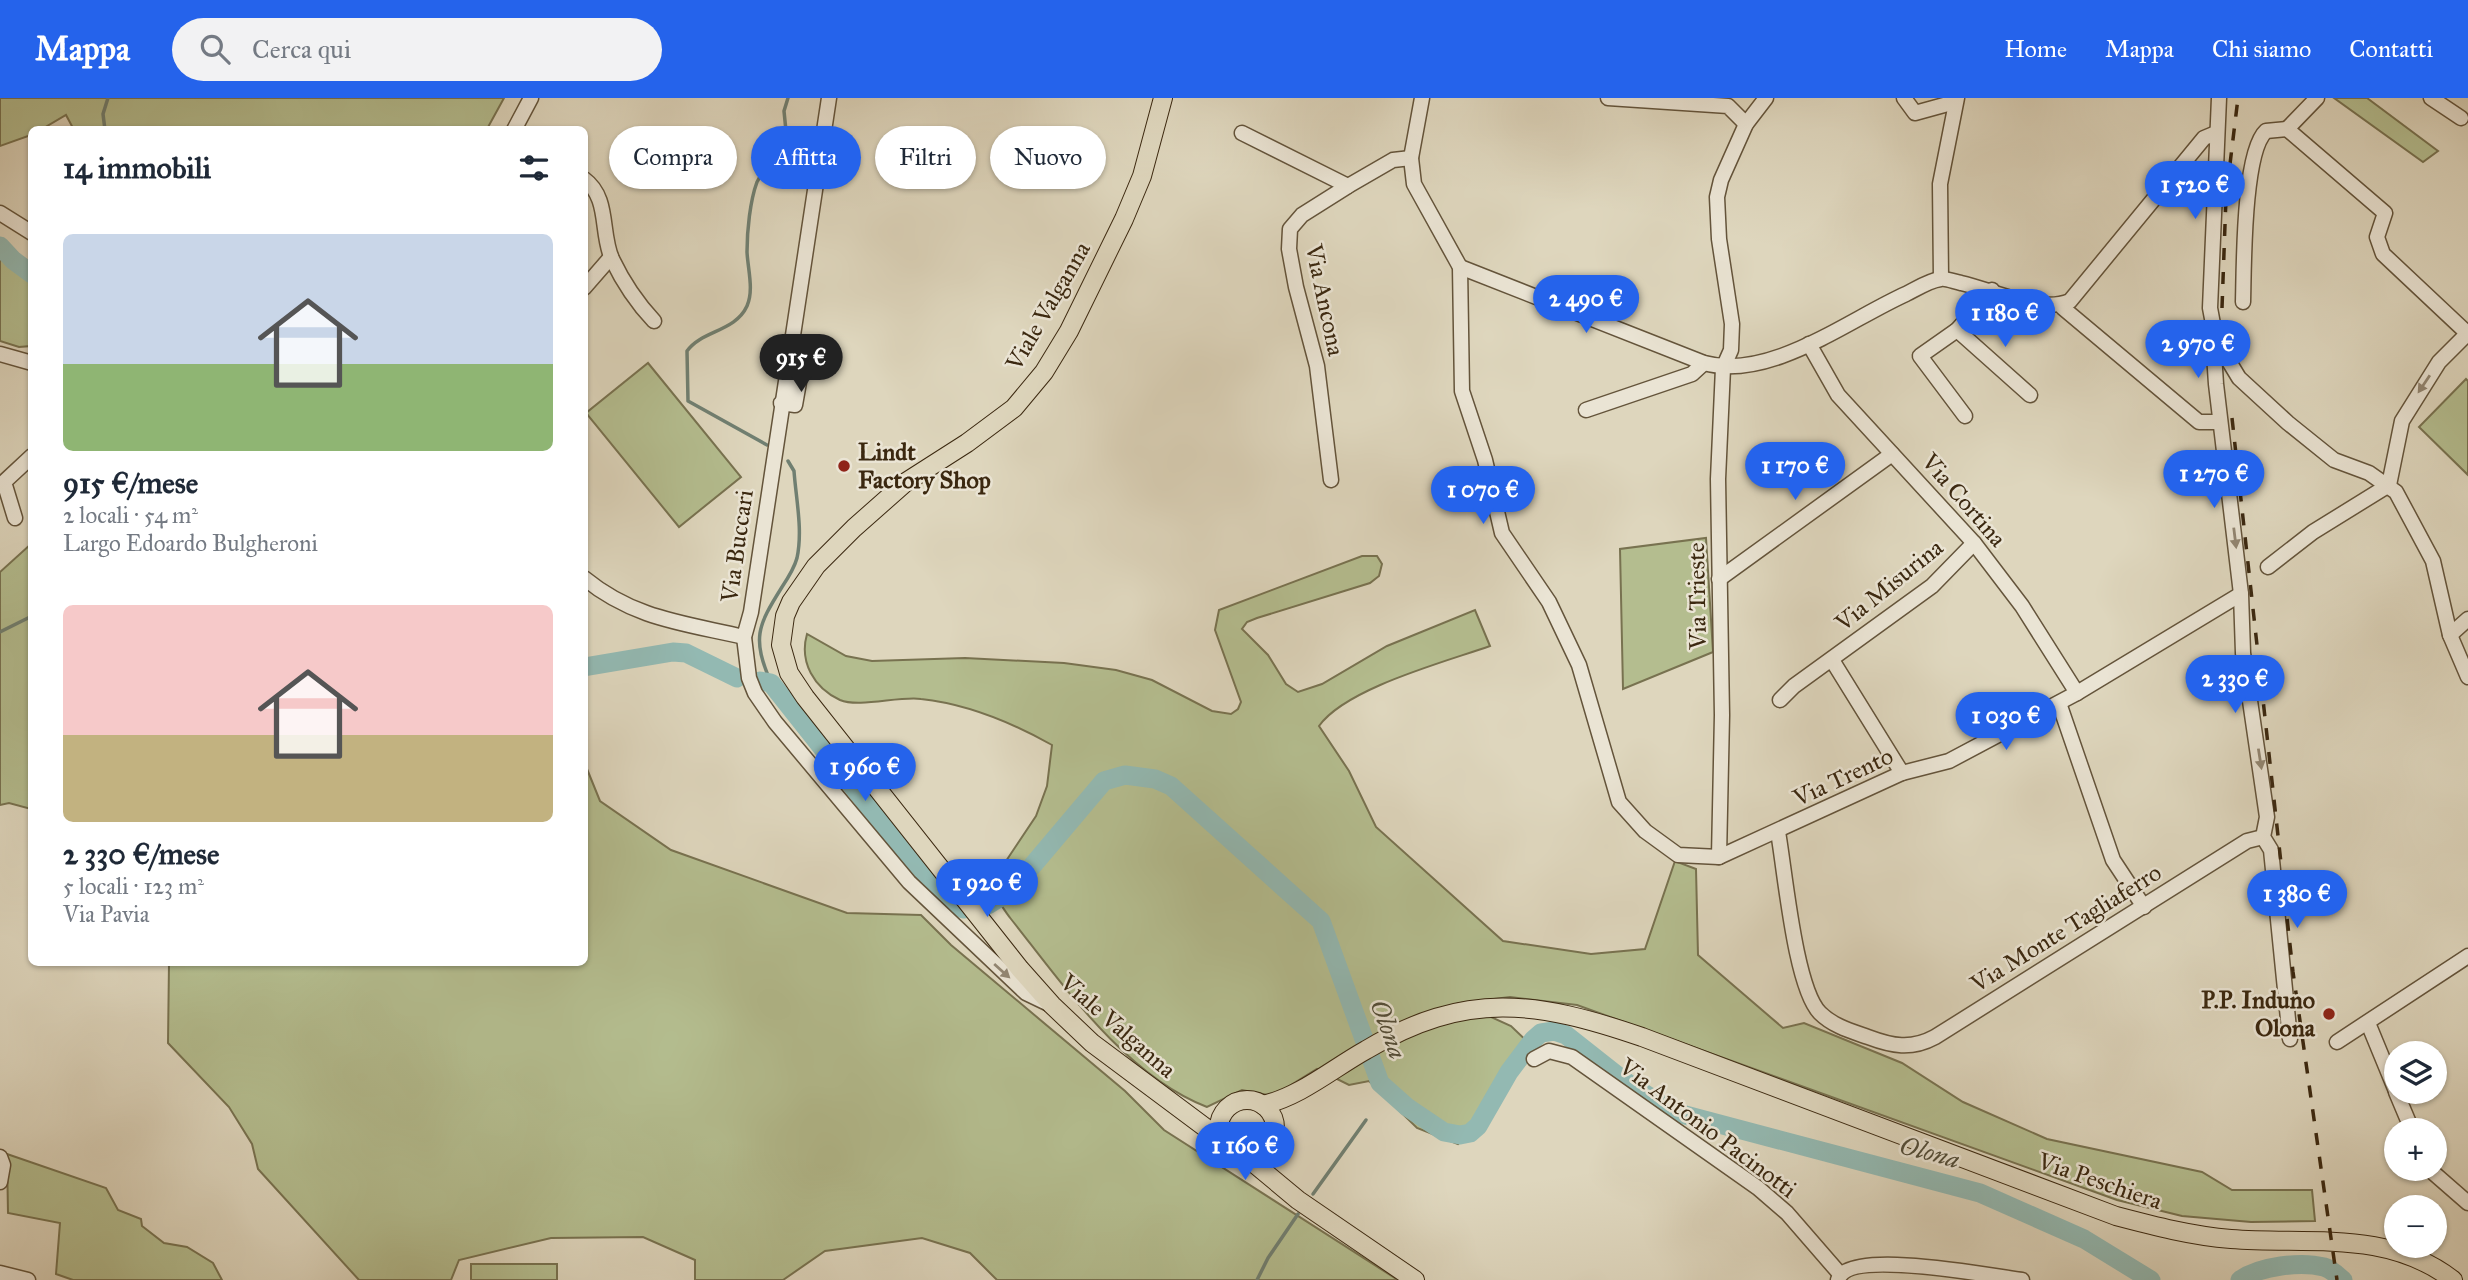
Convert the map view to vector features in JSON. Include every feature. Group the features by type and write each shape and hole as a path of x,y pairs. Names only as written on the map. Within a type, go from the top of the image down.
{"main road":[{"name":"Viale Valganna","path":"1163,98 1142,176 1124,219 1069,331 1044,372 1014,408 967,443 906,481 816,566 785,616 781,645 789,673 805,697 1052,1005 1092,1043 1222,1140"},
{"name":"Via Peschiera","path":"1295,1095 1376,1043 1410,1027 1455,1012 1501,1006 1533,1007 1581,1017 2116,1216 2178,1233 2230,1239 2373,1244 2411,1255 2453,1280"},
{"path":"1263,1105 1295,1095"},
{"path":"1274,1121 1295,1095"},
{"path":"1271,1179 1265,1149 1274,1133 1274,1121 1263,1105 1252,1100 1229,1106 1222,1115 1219,1128 1222,1140 1229,1149 1244,1155 1271,1179 1415,1280"},
{"path":"1190,1118 1222,1115"},
{"path":"1244,1155 1265,1149"}],"street":[{"path":"516,126 531,98"},
{"name":"Via Buccari","path":"829,98 751,612 744,637 752,686 775,722 909,882 1026,993 1052,1005"},
{"path":"1422,98 1411,158 1413,184 1460,267 1462,391 1485,460 1502,533 1549,602 1574,655 1593,705 1619,802 1645,831 1678,855 1719,857"},
{"path":"1608,98 1728,106 1746,124"},
{"name":"Via Trieste","path":"1719,857 1722,715 1718,479 1723,368 1731,350 1732,324 1719,239 1717,197 1721,180 1746,124 1766,98"},
{"path":"1904,98 1915,113 1956,100 1940,184 1941,278"},
{"path":"2219,98 2210,308 2216,340 2214,354 2220,422 2241,594 2243,653 2267,817 2263,837 2271,850 2290,1039"},
{"path":"2243,302 2247,221 2256,145 2266,131 2287,129 2318,98"},
{"path":"2431,98 2461,118"},
{"path":"2267,567 2313,532 2389,485 2402,421 2439,362 2468,333 2383,254 2377,237 2385,213 2287,129"},
{"path":"1242,133 1348,186"},
{"path":"1460,267 1704,363 1723,368 1768,360 1809,344 1869,310 1941,278 2036,303 2062,304 2084,286 2204,138 2216,133"},
{"name":"Via Ancona","path":"1331,480 1317,366 1296,287 1289,249 1290,229 1302,215 1348,186 1393,160 1411,158"},
{"path":"588,184 601,199 611,257 636,302 654,321"},
{"path":"0,213 28,230"},
{"path":"588,283 611,257"},
{"path":"1965,416 1920,356 1957,330 1992,290"},
{"path":"2062,304 2063,308 2199,422 2220,422"},
{"path":"1957,330 2030,395"},
{"path":"2216,340 2239,378 2288,423 2334,460 2369,473 2396,492 2433,561 2450,635 2468,677"},
{"name":"Via Cortina","path":"1809,344 1838,395 1976,546 2022,606 2077,693"},
{"path":"0,354 28,362"},
{"path":"1586,410 1692,374 1704,363"},
{"path":"1719,579 1892,454"},
{"path":"15,518 4,482 28,460"},
{"name":"Via Misurina","path":"1780,700 1932,586 1976,546"},
{"path":"588,581 613,600 636,611 744,637"},
{"name":"Via Trento","path":"1719,857 1902,773 1949,761 2077,693 2241,594"},
{"path":"2450,635 2468,619"},
{"name":"Via Misurina","path":"1832,660 1902,773"},
{"path":"2059,703 2113,860 2144,907"},
{"name":"Via Monte Tagliaferro","path":"1778,832 1808,997 1831,1022 1889,1045 1912,1046 1935,1037 2247,841 2263,837"},
{"name":"Via Buccari","path":"957,928 1000,943"},
{"path":"2337,1042 2468,956"},
{"path":"2368,1023 2384,1062"},
{"name":"Via Antonio Pacinotti","path":"1534,1059 1549,1051 1572,1057 1709,1151 1787,1213 1839,1277 1860,1264 1887,1264 2022,1280"},
{"path":"0,1157 3,1165 0,1182"},
{"path":"2443,1181 2468,1203"},
{"path":"0,1273 28,1280"}],"green space":[{"path":"0,98 504,98 489,126 72,126 66,115 47,126 28,126 28,136 0,146"},
{"path":"2334,98 2367,98 2438,151 2423,162"},
{"path":"0,253 10,265 28,278 28,346 19,347 0,341"},
{"path":"648,363 741,477 679,527 588,415 588,411"},
{"path":"2466,379 2468,381 2468,475 2419,427"},
{"path":"1706,538 1713,652 1623,689 1620,549"},
{"path":"28,547 28,808 9,803 0,805 0,572"},
{"path":"1362,556 1377,556 1382,564 1379,576 1370,583 1257,618 1247,622 1242,629 1268,655 1286,684 1298,692 1322,684 1387,646 1475,610 1490,646 1373,688 1332,712 1319,726 1349,771 1376,827 1503,941 1591,954 1645,949 1675,861 1696,869 1698,955 1783,1028 1804,1023 1902,1063 1963,1102 2047,1139 2202,1172 2232,1190 2312,1190 2315,1221 2251,1222 2182,1216 2117,1200 1577,1005 1510,997 1460,1003 1511,1026 1537,1051 1518,1072 1488,1119 1458,1144 1417,1128 1369,1081 1349,1085 1317,1069 1273,1096 1242,1090 1207,1107 1177,1093 1123,1052 1075,1000 988,888 1036,816 1047,786 1052,745 1005,722 938,701 912,699 858,703 840,700 816,681 805,654 807,634 846,656 872,661 965,658 1064,663 1116,670 1152,680 1212,711 1231,714 1238,709 1241,702 1215,630 1219,610"},
{"path":"588,771 600,801 671,850 847,913 921,915 951,945 1125,1091 1164,1130 1398,1280 997,1280 970,1253 922,1238 825,1251 783,1280 695,1280 695,1260 643,1237 551,1238 459,1260 451,1280 359,1280 258,1169 252,1144 229,1107 168,1043 169,966 588,966"},
{"path":"7,1154 106,1188 118,1210 141,1219 142,1226 164,1243 187,1247 213,1263 222,1280 73,1280 56,1274 60,1223 8,1213"},
{"path":"471,1264 557,1264 557,1280 471,1280"}],"waterway":[{"path":"104,126 103,114 108,98"},
{"path":"767,445 688,401 687,351 693,344 735,321 747,306 750,287 747,252 752,198 759,177 788,151 784,111 788,98"},
{"name":"Olona","path":"0,246 28,271"},
{"path":"771,683 761,655 760,633 767,613 794,566 799,547 794,471 788,461"},
{"path":"0,632 28,618"},
{"name":"Olona","path":"588,666 673,652 686,653 737,678"},
{"name":"Olona","path":"760,681 771,683 937,893 963,909 988,905 1011,891 1104,781 1125,775 1155,779 1171,786 1321,921 1380,1083 1407,1107 1444,1132 1460,1135 1470,1133 1478,1126 1509,1072 1533,1040 1541,1033 1554,1031 1566,1035 1623,1080 1674,1112 1980,1193 2084,1239 2151,1280"},
{"path":"1313,1194 1366,1120"},
{"path":"1257,1280 1268,1258 1298,1214"},
{"name":"Olona","path":"2240,1280 2269,1268 2304,1265 2327,1268 2343,1280"}],"railway":[{"path":"2222,308 2226,197 2238,98"},
{"path":"2232,418 2293,972 2337,1280"}],"place":[{"name":"Lindt Factory Shop","path":"844,466"},
{"name":"P.P. Induno Olona","path":"2329,1014"}]}
